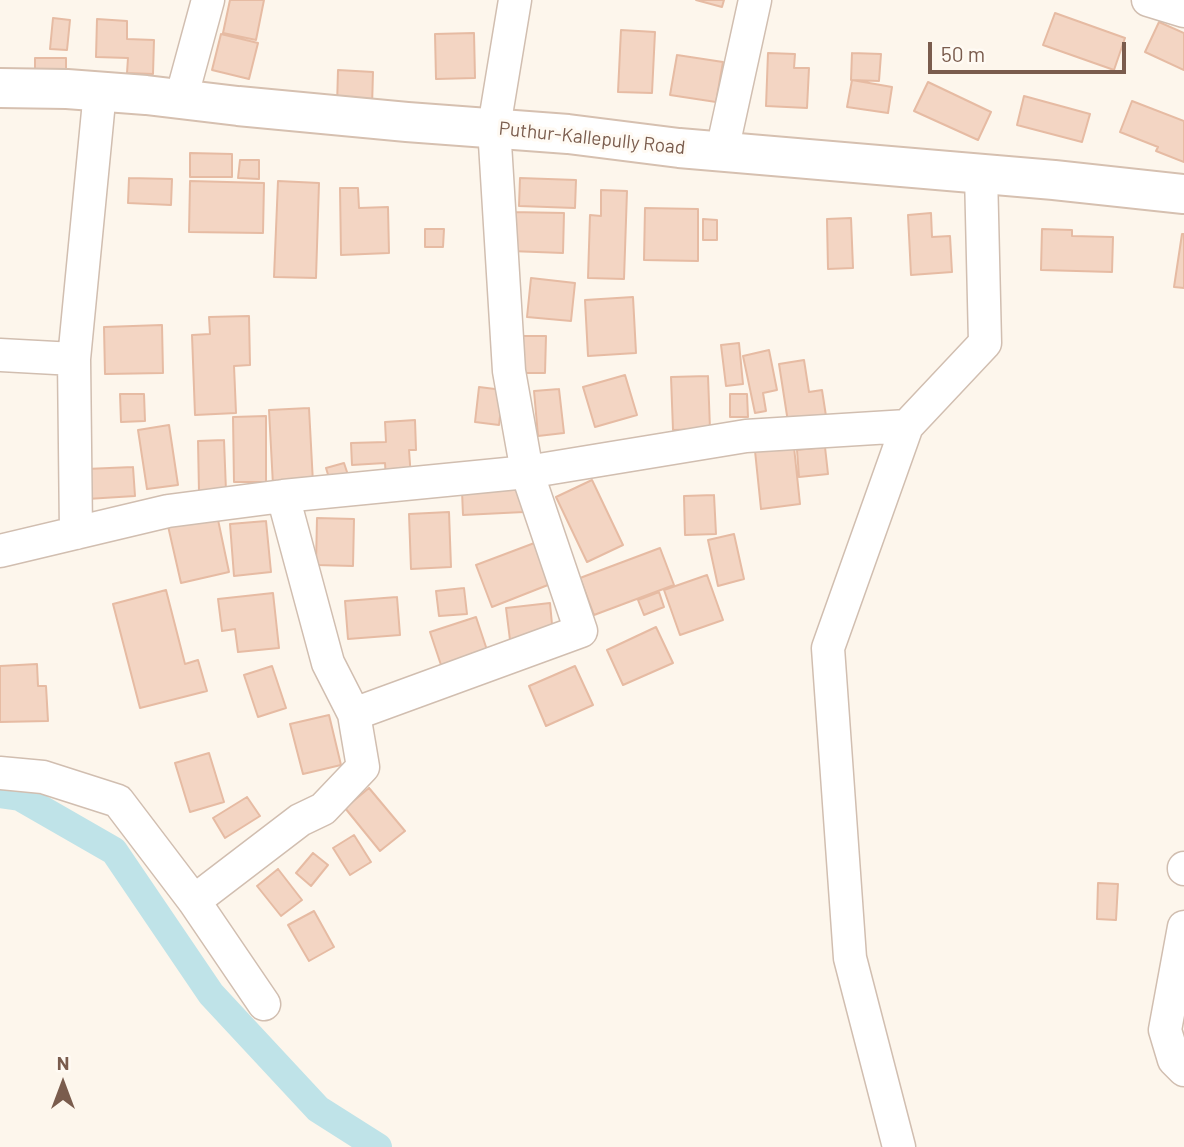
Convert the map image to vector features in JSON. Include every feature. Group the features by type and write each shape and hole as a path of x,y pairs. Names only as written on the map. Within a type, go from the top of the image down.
{"main road":[{"name":"Puthur-Kallepully Road","path":"0,88 100,91 1184,194"}],"street":[{"path":"181,99 208,0"},
{"path":"354,714 581,631 527,472 509,371 494,127 515,0"},
{"path":"722,151 755,0"},
{"path":"1148,0 1184,11"},
{"path":"76,533 74,359 100,91"},
{"path":"899,1147 850,958 828,648 907,426 985,343 981,173"},
{"path":"0,355 74,359"},
{"path":"0,551 168,511 283,496 527,472 746,436 907,426"},
{"path":"194,901 300,820 323,809 363,767 354,714 328,663 283,496"},
{"path":"0,773 43,777 118,801 194,901 264,1004"},
{"path":"1184,927 1165,1030 1174,1060 1184,1070"}],"building":[{"path":"230,0 264,0 256,40 223,33"},
{"path":"696,0 724,0 722,7"},
{"path":"1055,13 1125,38 1114,70 1043,45"},
{"path":"53,18 70,20 67,50 50,49"},
{"path":"97,19 127,21 127,39 154,40 153,74 127,73 128,58 96,57"},
{"path":"1159,22 1184,33 1184,70 1145,52"},
{"path":"621,30 655,32 652,93 618,92"},
{"path":"474,33 475,78 436,79 435,34"},
{"path":"221,34 258,43 249,79 212,70"},
{"path":"768,53 795,54 794,68 809,68 807,108 766,106"},
{"path":"852,53 881,54 879,81 851,80"},
{"path":"677,55 723,62 716,102 670,95"},
{"path":"35,58 66,58 66,73 35,73"},
{"path":"338,70 373,72 372,107 337,106"},
{"path":"852,80 892,87 888,113 847,107"},
{"path":"928,82 991,112 978,140 914,111"},
{"path":"1024,96 1090,114 1082,142 1017,125"},
{"path":"1132,101 1184,121 1184,162 1156,151 1158,147 1120,132"},
{"path":"190,153 232,154 232,177 190,177"},
{"path":"240,160 259,160 259,179 238,178"},
{"path":"129,178 172,179 171,205 128,203"},
{"path":"520,178 576,180 575,208 519,206"},
{"path":"190,181 264,183 263,233 189,232"},
{"path":"278,181 319,183 316,278 274,277"},
{"path":"340,188 358,188 359,208 388,207 389,253 341,255"},
{"path":"601,190 627,191 624,279 588,278 590,215 601,216"},
{"path":"645,208 698,209 698,261 644,260"},
{"path":"511,212 564,213 563,253 510,251"},
{"path":"931,213 932,237 950,236 952,272 911,275 908,215"},
{"path":"851,218 853,268 828,269 827,219"},
{"path":"703,219 717,220 717,240 703,240"},
{"path":"425,229 444,229 443,247 425,247"},
{"path":"1042,229 1072,230 1072,236 1113,237 1112,272 1041,270"},
{"path":"1184,234 1184,288 1174,287"},
{"path":"531,278 575,283 571,321 527,317"},
{"path":"633,297 636,353 588,356 585,300"},
{"path":"249,316 250,365 234,366 236,413 195,415 192,335 210,334 209,317"},
{"path":"162,325 163,373 105,374 104,327"},
{"path":"522,336 546,336 545,373 521,373"},
{"path":"739,343 743,384 726,386 721,345"},
{"path":"769,350 777,390 763,393 766,411 755,413 743,356"},
{"path":"804,360 809,392 822,390 826,416 788,422 779,364"},
{"path":"625,375 637,415 595,427 583,387"},
{"path":"708,376 710,429 673,430 671,377"},
{"path":"479,387 503,390 499,425 475,422"},
{"path":"559,389 564,433 538,436 534,391"},
{"path":"120,394 144,394 145,421 121,422"},
{"path":"730,394 747,394 748,417 730,417"},
{"path":"309,408 313,483 273,485 269,410"},
{"path":"266,416 266,482 234,482 233,417"},
{"path":"415,420 416,450 409,450 411,478 386,480 385,463 352,465 351,443 386,442 385,422"},
{"path":"169,425 178,485 147,489 138,430"},
{"path":"224,440 226,491 199,492 198,441"},
{"path":"794,447 800,504 761,509 755,451"},
{"path":"825,447 828,474 799,477 797,450"},
{"path":"344,463 348,475 330,481 326,468"},
{"path":"133,467 135,496 87,499 86,469"},
{"path":"592,480 623,545 587,562 556,497"},
{"path":"522,487 524,512 463,515 462,491"},
{"path":"714,495 716,534 685,535 684,496"},
{"path":"449,512 451,567 411,569 409,514"},
{"path":"217,515 229,572 181,583 168,526"},
{"path":"317,518 354,519 353,566 316,565"},
{"path":"266,521 271,572 234,576 230,524"},
{"path":"734,534 744,579 718,586 708,540"},
{"path":"537,542 553,583 492,607 476,565"},
{"path":"660,548 674,585 594,615 580,578"},
{"path":"707,575 723,620 680,635 664,590"},
{"path":"464,588 467,614 439,616 436,591"},
{"path":"166,590 185,664 198,660 207,691 140,708 113,604"},
{"path":"659,592 664,607 644,615 638,600"},
{"path":"273,593 279,648 238,652 235,629 222,631 218,599"},
{"path":"397,597 400,635 348,639 345,601"},
{"path":"550,603 553,635 510,640 506,608"},
{"path":"476,617 489,656 443,671 430,632"},
{"path":"656,627 673,663 623,685 607,650"},
{"path":"37,664 38,686 46,686 48,721 0,722 0,666"},
{"path":"272,666 286,708 258,717 244,675"},
{"path":"575,666 593,705 546,726 529,686"},
{"path":"329,715 341,765 303,774 290,724"},
{"path":"209,753 224,802 190,812 175,763"},
{"path":"369,788 405,831 380,851 345,808"},
{"path":"247,797 260,816 225,838 213,818"},
{"path":"354,835 371,862 350,875 333,848"},
{"path":"313,853 328,865 311,886 296,873"},
{"path":"278,869 302,900 281,916 257,886"},
{"path":"1098,883 1118,884 1116,920 1097,919"},
{"path":"314,911 334,947 309,961 288,925"}],"waterway":[{"path":"0,794 20,797 114,851 211,994 318,1109 378,1147"}]}
